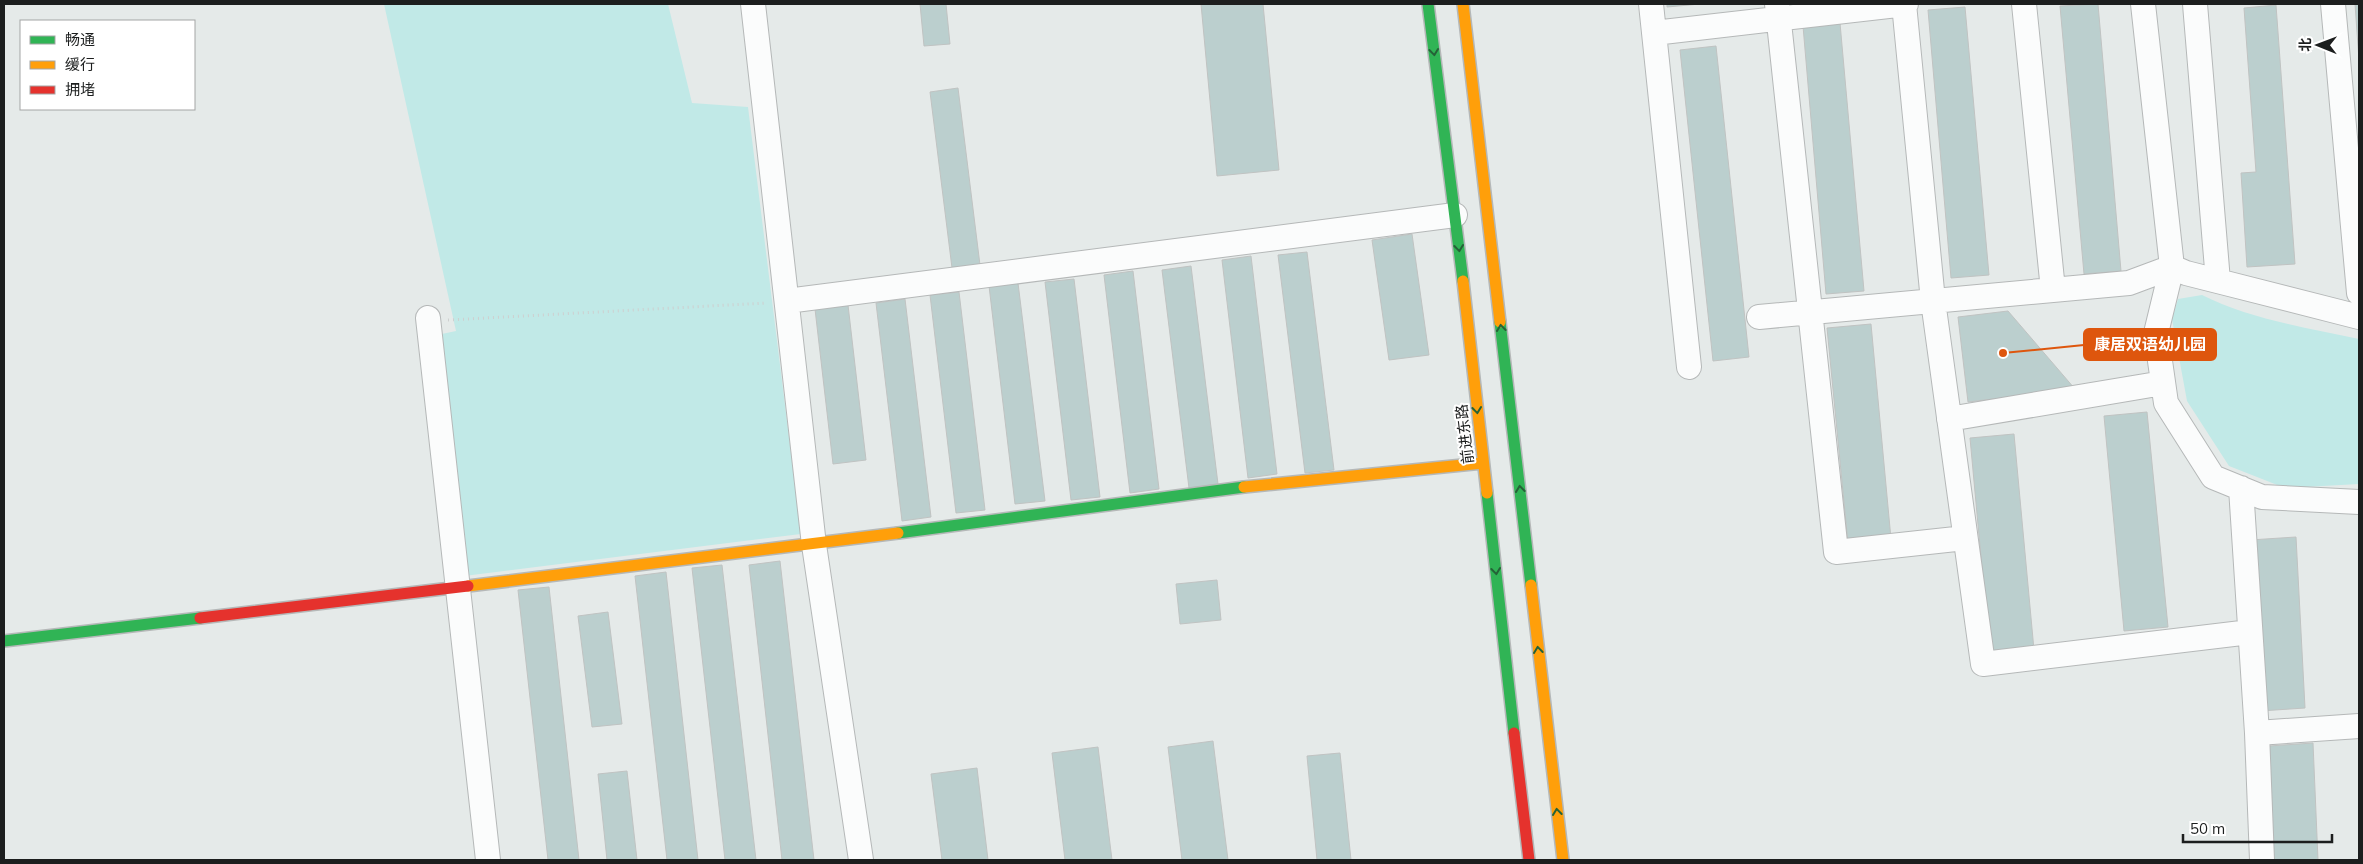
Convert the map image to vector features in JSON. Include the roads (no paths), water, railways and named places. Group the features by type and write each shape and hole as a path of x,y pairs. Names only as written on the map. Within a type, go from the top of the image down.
{"main road":[{"name":"前进东路","path":"1428,4 1455,215 1529,860"},
{"path":"1464,4 1563,860"},
{"path":"4,641 814,545 1206,491 1484,463"}],"street":[{"path":"753,4 814,545 861,860"},
{"path":"1651,4 1689,367"},
{"path":"1654,33 1778,11 1905,4 1933,301 1983,664 2250,632"},
{"path":"2024,4 2053,290"},
{"path":"2143,4 2172,267 2156,333 2166,403 2213,477 2262,497 2359,502"},
{"path":"2195,4 2218,281"},
{"path":"2333,4 2359,294"},
{"path":"1778,11 1836,552 1966,538"},
{"path":"787,301 1455,215"},
{"path":"1759,317 2129,283 2172,267 2186,273 2359,317"},
{"path":"428,318 488,860"},
{"path":"1949,419 2163,384"},
{"path":"2241,488 2257,733 2262,860"},
{"path":"2257,733 2359,726"}],"place":[{"name":"康居双语幼儿园","path":"2003,353"}]}
